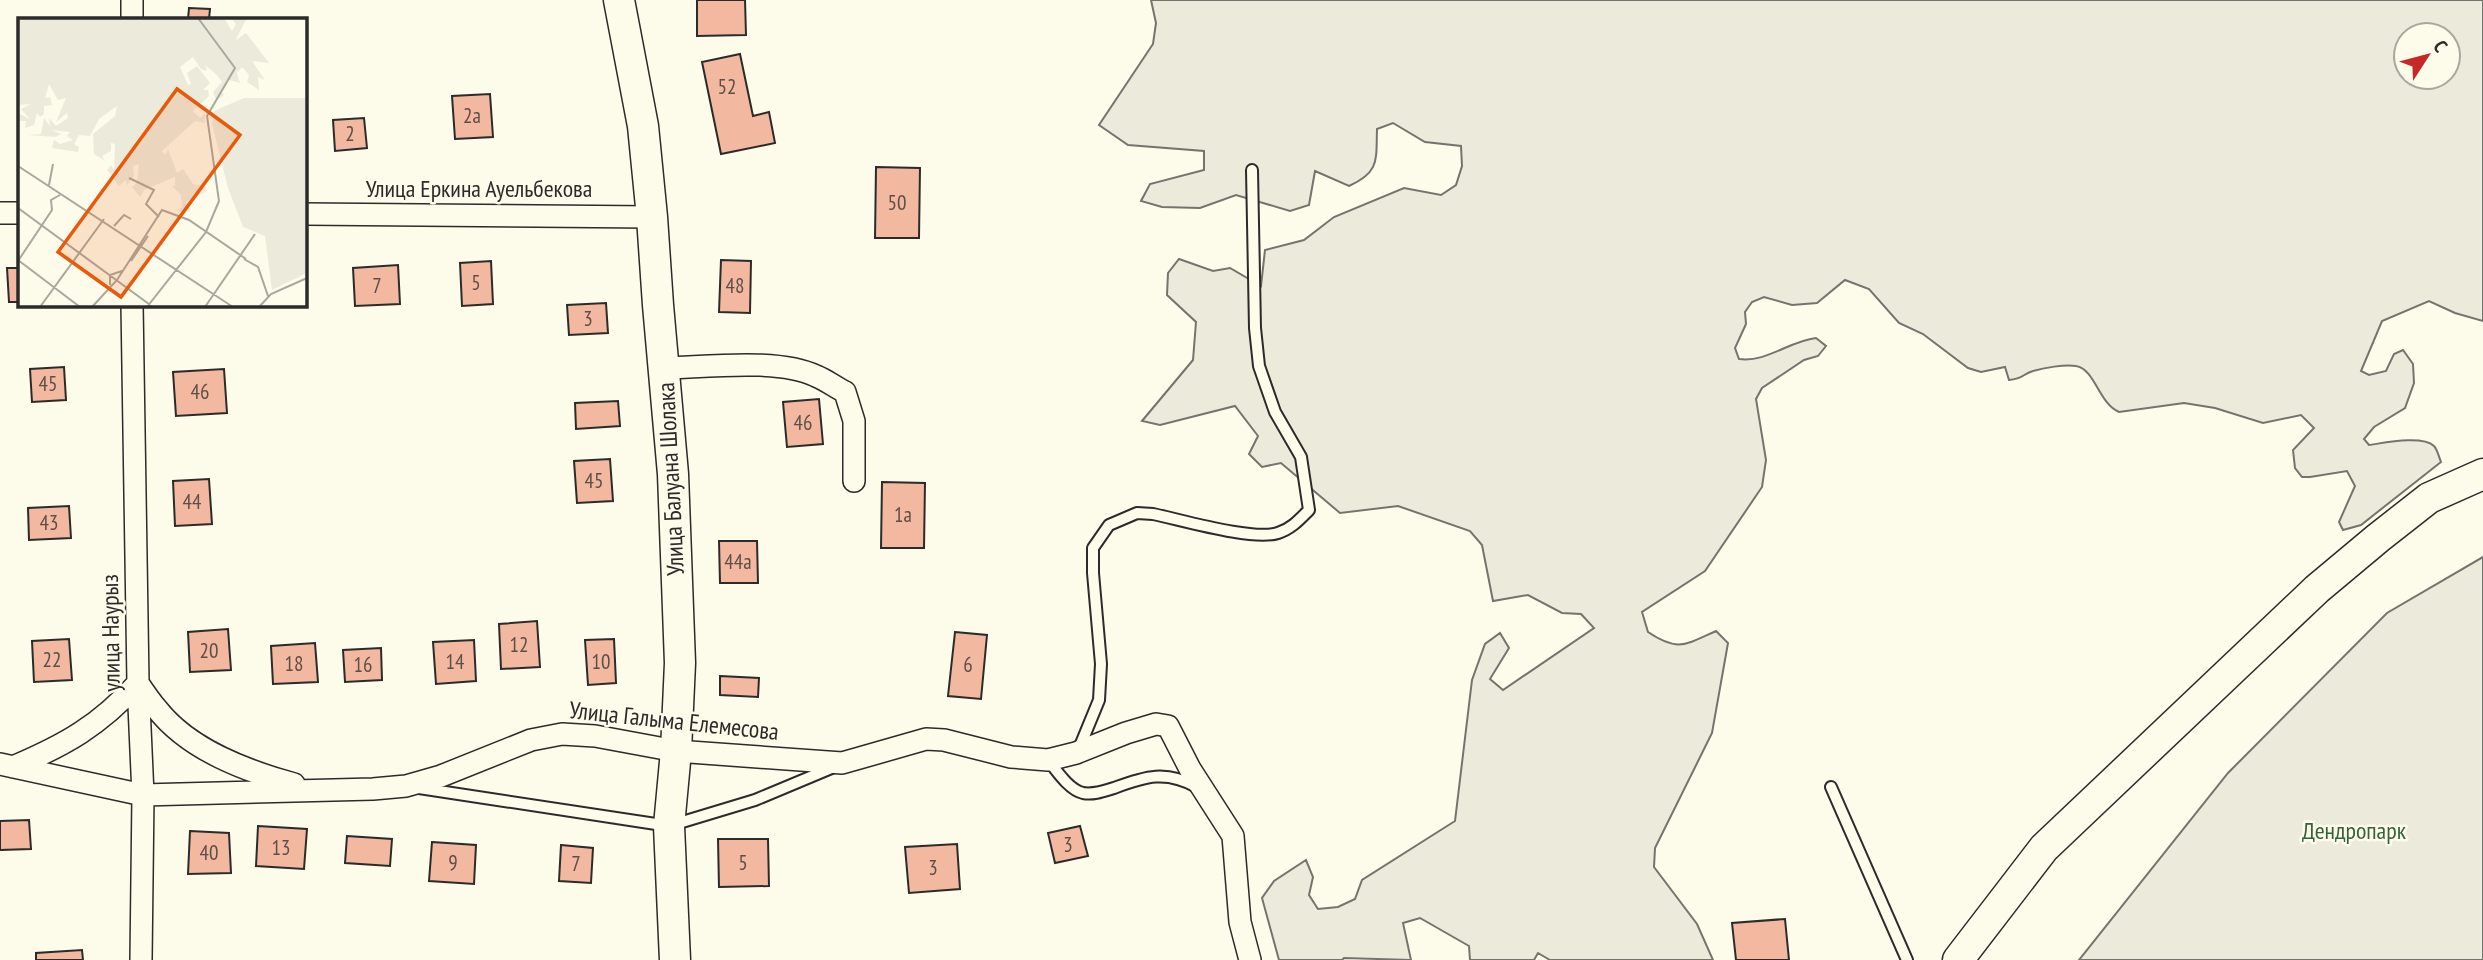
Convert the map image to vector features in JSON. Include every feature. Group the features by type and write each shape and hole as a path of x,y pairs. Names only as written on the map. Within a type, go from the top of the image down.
{"street":[{"path":"132,0 132,18"},
{"name":"Улица Балуана Шолака","path":"620,0 642,126 673,474 680,663 669,826 676,960"},
{"path":"0,213 18,213"},
{"name":"Улица Еркина Ауельбекова","path":"306,214 652,217"},
{"name":"улица Наурыз","path":"132,306 138,683 143,795 141,960"},
{"path":"665,368 788,368 815,375 845,392 854,421 854,481"},
{"path":"1958,960 2044,848 2317,589 2430,498 2483,474"},
{"path":"6,765 58,747 94,725 138,683 158,711 179,731 218,756 262,776 321,790"},
{"name":"Улица Галыма Елемесова","path":"6,765 143,795 321,790 406,786 441,776 531,740 562,734 595,736 676,751 842,763 926,739 944,740 1011,757 1048,760 1076,753 1156,724 1168,726 1203,789"},
{"path":"1203,789 1233,836 1240,922 1250,960"}],"lane":[{"path":"1076,753 1099,700 1101,664 1093,548 1110,525 1137,513 1253,534 1276,534 1292,527 1309,510 1301,457 1275,412 1259,366 1255,328 1252,170"},
{"path":"1048,760 1067,782 1081,793 1099,793 1144,777 1164,776 1184,780 1203,789"},
{"path":"406,786 669,826 755,800 842,763"},
{"path":"1831,787 1907,960"}],"green space":[{"path":"1151,0 2483,0 2483,321 2455,313 2429,301 2382,321 2361,371 2369,375 2386,371 2394,354 2403,350 2413,364 2414,383 2405,408 2374,427 2364,439 2369,445 2403,441 2428,443 2435,447 2441,462 2361,525 2343,530 2339,522 2355,486 2347,471 2302,477 2295,468 2293,450 2314,428 2301,415 2263,423 2215,408 2184,403 2119,412 2107,402 2088,373 2076,366 2042,369 2009,380 2005,367 1981,372 1968,368 1923,334 1899,323 1869,289 1845,280 1817,303 1792,305 1764,297 1752,302 1745,312 1746,324 1735,348 1739,359 1759,358 1816,338 1826,346 1818,356 1804,360 1762,388 1756,399 1766,460 1762,487 1705,571 1642,612 1648,632 1667,642 1689,643 1716,631 1728,643 1712,733 1655,848 1654,867 1697,924 1713,960 1550,960 1538,953 1534,960 1470,960 1469,946 1420,918 1403,923 1411,960 1279,960 1262,898 1274,881 1306,860 1313,877 1309,895 1318,909 1338,907 1355,899 1362,880 1455,821 1472,680 1485,644 1500,633 1509,648 1490,679 1503,690 1594,628 1581,614 1562,613 1528,595 1493,601 1482,545 1470,531 1398,506 1340,513 1281,463 1262,467 1249,454 1258,436 1235,406 1160,425 1142,421 1193,360 1196,322 1167,295 1168,273 1179,259 1213,271 1230,268 1261,286 1265,250 1304,240 1334,217 1404,188 1441,195 1456,185 1462,166 1461,146 1425,142 1393,123 1377,129 1376,157 1366,176 1349,186 1315,171 1309,205 1290,211 1236,195 1200,208 1162,207 1141,201 1150,184 1204,170 1204,151 1128,145 1099,125 1153,44 1156,23"},
{"name":"Дендропарк","path":"2483,557 2483,960 2079,960 2228,773 2387,613"}],"building":[{"path":"697,0 745,0 746,35 697,36"},
{"path":"189,8 210,9 209,18 188,18"},
{"path":"740,54 753,116 769,112 775,143 721,154 702,62"},
{"path":"490,94 493,137 455,139 452,96"},
{"path":"364,118 367,148 335,151 333,120"},
{"path":"876,167 920,168 919,238 875,238"},
{"path":"721,260 751,261 750,313 719,312"},
{"path":"491,261 493,304 462,306 460,263"},
{"path":"398,265 400,304 355,306 353,268"},
{"path":"7,268 18,268 18,302 9,302"},
{"path":"606,303 608,333 569,335 567,305"},
{"path":"64,367 66,400 32,402 30,369"},
{"path":"224,369 227,413 176,416 173,372"},
{"path":"819,399 823,444 787,447 783,402"},
{"path":"618,401 620,426 576,429 575,403"},
{"path":"610,459 613,501 577,503 574,461"},
{"path":"209,479 212,524 175,526 173,481"},
{"path":"882,482 925,483 924,548 881,548"},
{"path":"69,506 71,538 29,540 28,508"},
{"path":"719,541 757,541 758,583 720,583"},
{"path":"537,621 540,667 501,669 499,624"},
{"path":"228,629 231,670 190,672 188,632"},
{"path":"955,632 987,635 981,699 948,696"},
{"path":"69,639 72,680 34,682 32,641"},
{"path":"614,639 616,683 588,685 585,640"},
{"path":"474,640 476,681 436,684 433,642"},
{"path":"315,643 318,682 273,684 271,646"},
{"path":"381,648 382,680 345,682 343,650"},
{"path":"720,676 759,678 758,697 720,695"},
{"path":"29,820 31,849 0,850 0,821"},
{"path":"258,826 307,829 304,869 256,866"},
{"path":"1080,826 1088,856 1055,863 1048,833"},
{"path":"190,831 229,833 231,873 188,874"},
{"path":"347,836 392,839 390,866 345,863"},
{"path":"718,839 768,839 769,886 719,887"},
{"path":"432,842 476,845 474,884 429,881"},
{"path":"957,844 960,889 909,893 905,847"},
{"path":"561,845 593,848 591,883 559,881"},
{"path":"1785,919 1789,960 1736,960 1732,923"},
{"path":"82,950 83,960 36,960 36,953"}]}
